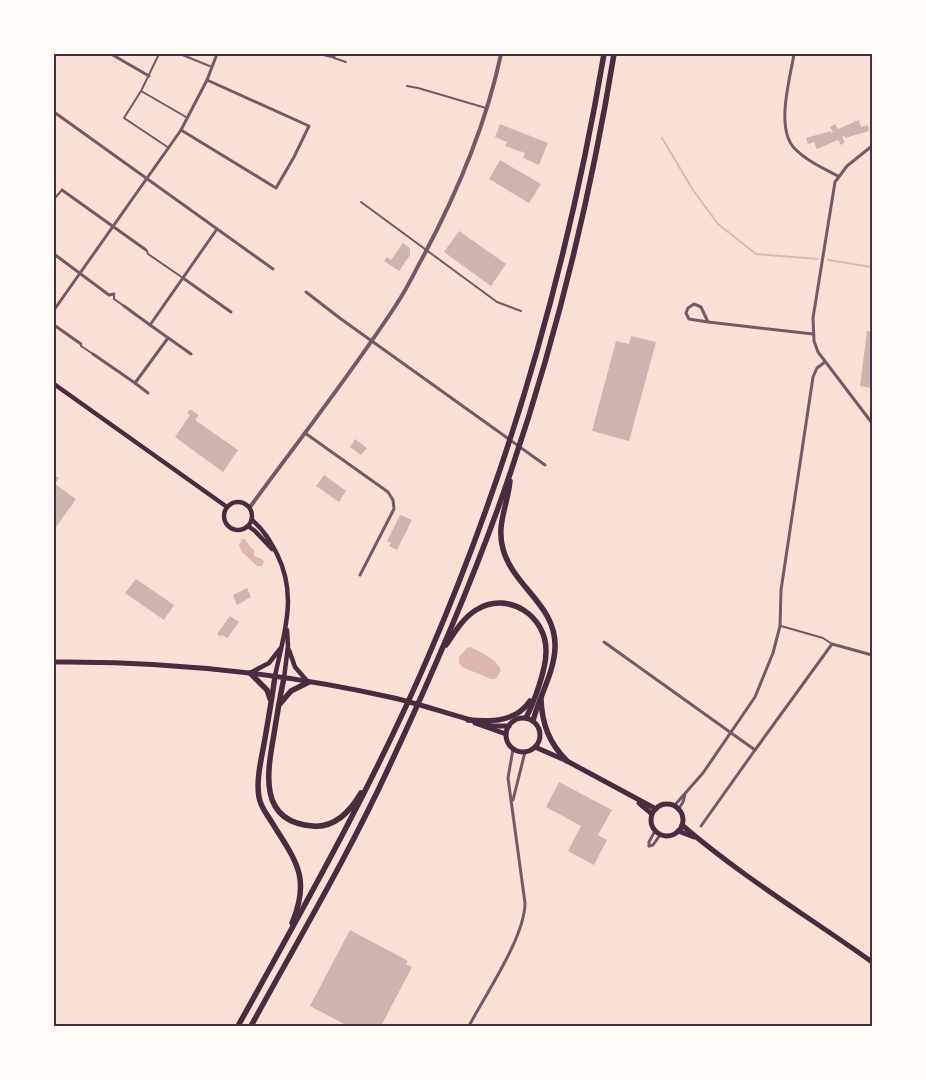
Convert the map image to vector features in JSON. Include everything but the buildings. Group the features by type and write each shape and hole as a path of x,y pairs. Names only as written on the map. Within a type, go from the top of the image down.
{"highway":[{"path":"238,1026 309,899 379,764 428,659 446,614 495,483 538,344 581,176 604,54"},
{"path":"251,1026 389,768 440,655 511,473 554,332 589,190 614,54"},
{"path":"511,473 509,492 501,523 502,547 511,568 543,606 551,622 556,647 552,665 532,720"},
{"path":"440,655 458,628 477,610 497,603 517,606 525,610 536,620 545,640 545,661 526,718"},
{"path":"250,673 267,690 271,704"},
{"path":"275,676 260,767 259,799 265,812 292,853 297,864 300,880 298,908 276,958"},
{"path":"284,678 269,761 268,781 272,800 282,814 298,824 327,825 346,813 358,798 379,764"},
{"path":"278,706 291,692 309,682"},
{"path":"468,720 492,721 505,719 526,707 535,693"},
{"path":"541,696 543,720 549,738 567,761"}],"main road":[{"path":"54,384 227,507"},
{"path":"243,502 250,507 252,520 248,526 236,530 228,525 224,516 227,507 243,502"},
{"path":"252,520 268,536 285,571 288,583 289,596 286,626 275,676"},
{"path":"248,526 276,552"},
{"path":"286,626 288,646 295,667 309,682"},
{"path":"250,673 269,664 282,646"},
{"path":"284,678 288,646"},
{"path":"54,662 142,664 275,676 394,698 492,726 508,726"},
{"path":"526,718 532,720 539,728 540,733 537,745 525,752 513,749 508,742 506,734 508,726 515,720 526,718"},
{"path":"468,720 482,727 506,734"},
{"path":"537,745 633,797 654,811"},
{"path":"664,805 676,808 682,817 682,825 678,831 670,836 657,833 651,823 654,811 664,805"},
{"path":"682,825 698,839 872,962"},
{"path":"678,831 698,839"}],"street":[{"path":"111,54 149,76"},
{"path":"54,310 181,130 207,80 216,54"},
{"path":"321,54 334,56"},
{"path":"250,507 398,303 461,179 478,137 501,54"},
{"path":"794,54 784,119 786,134 793,148 838,176"},
{"path":"181,130 276,188 294,157 309,126 207,80"},
{"path":"54,112 272,269"},
{"path":"872,146 847,166 838,176 833,189 813,334 818,352 872,423"},
{"path":"62,190 146,250"},
{"path":"150,325 217,229"},
{"path":"54,254 109,294 114,294"},
{"path":"183,278 231,312"},
{"path":"306,292 321,305 545,465"},
{"path":"708,322 701,306 694,304 688,308 686,313 690,319 708,322 813,334"},
{"path":"124,306 191,354"},
{"path":"54,325 80,344"},
{"path":"135,383 168,338"},
{"path":"93,354 148,393"},
{"path":"676,808 685,793 703,773 760,687 773,653 780,626 781,590 813,377 818,368 825,362"},
{"path":"305,433 388,492 393,500 394,509 360,575"},
{"path":"604,642 755,750"},
{"path":"701,826 832,644 872,655"},
{"path":"469,1026 506,958 525,913 508,778 513,749"},
{"path":"512,800 525,752"}],"lane":[{"path":"159,54 141,91 124,118 169,148"},
{"path":"180,54 212,67"},
{"path":"334,56 346,62"},
{"path":"407,86 486,108"},
{"path":"141,91 187,118"},
{"path":"54,199 62,190"},
{"path":"361,202 498,302 521,311"},
{"path":"146,250 148,254 183,278"},
{"path":"114,294 114,299 124,306"},
{"path":"80,344 93,354"},
{"path":"780,626 823,638 832,644"}],"shaded area":[{"path":"242,539 245,539 254,550 254,556 262,559 264,562 262,566 257,566 242,552 239,545"},
{"path":"470,647 496,662 501,670 496,679 491,679 462,667 459,663 459,657"}],"waterway":[{"path":"662,138 693,190 718,224 756,254 818,259"},
{"path":"828,260 872,267"}]}
